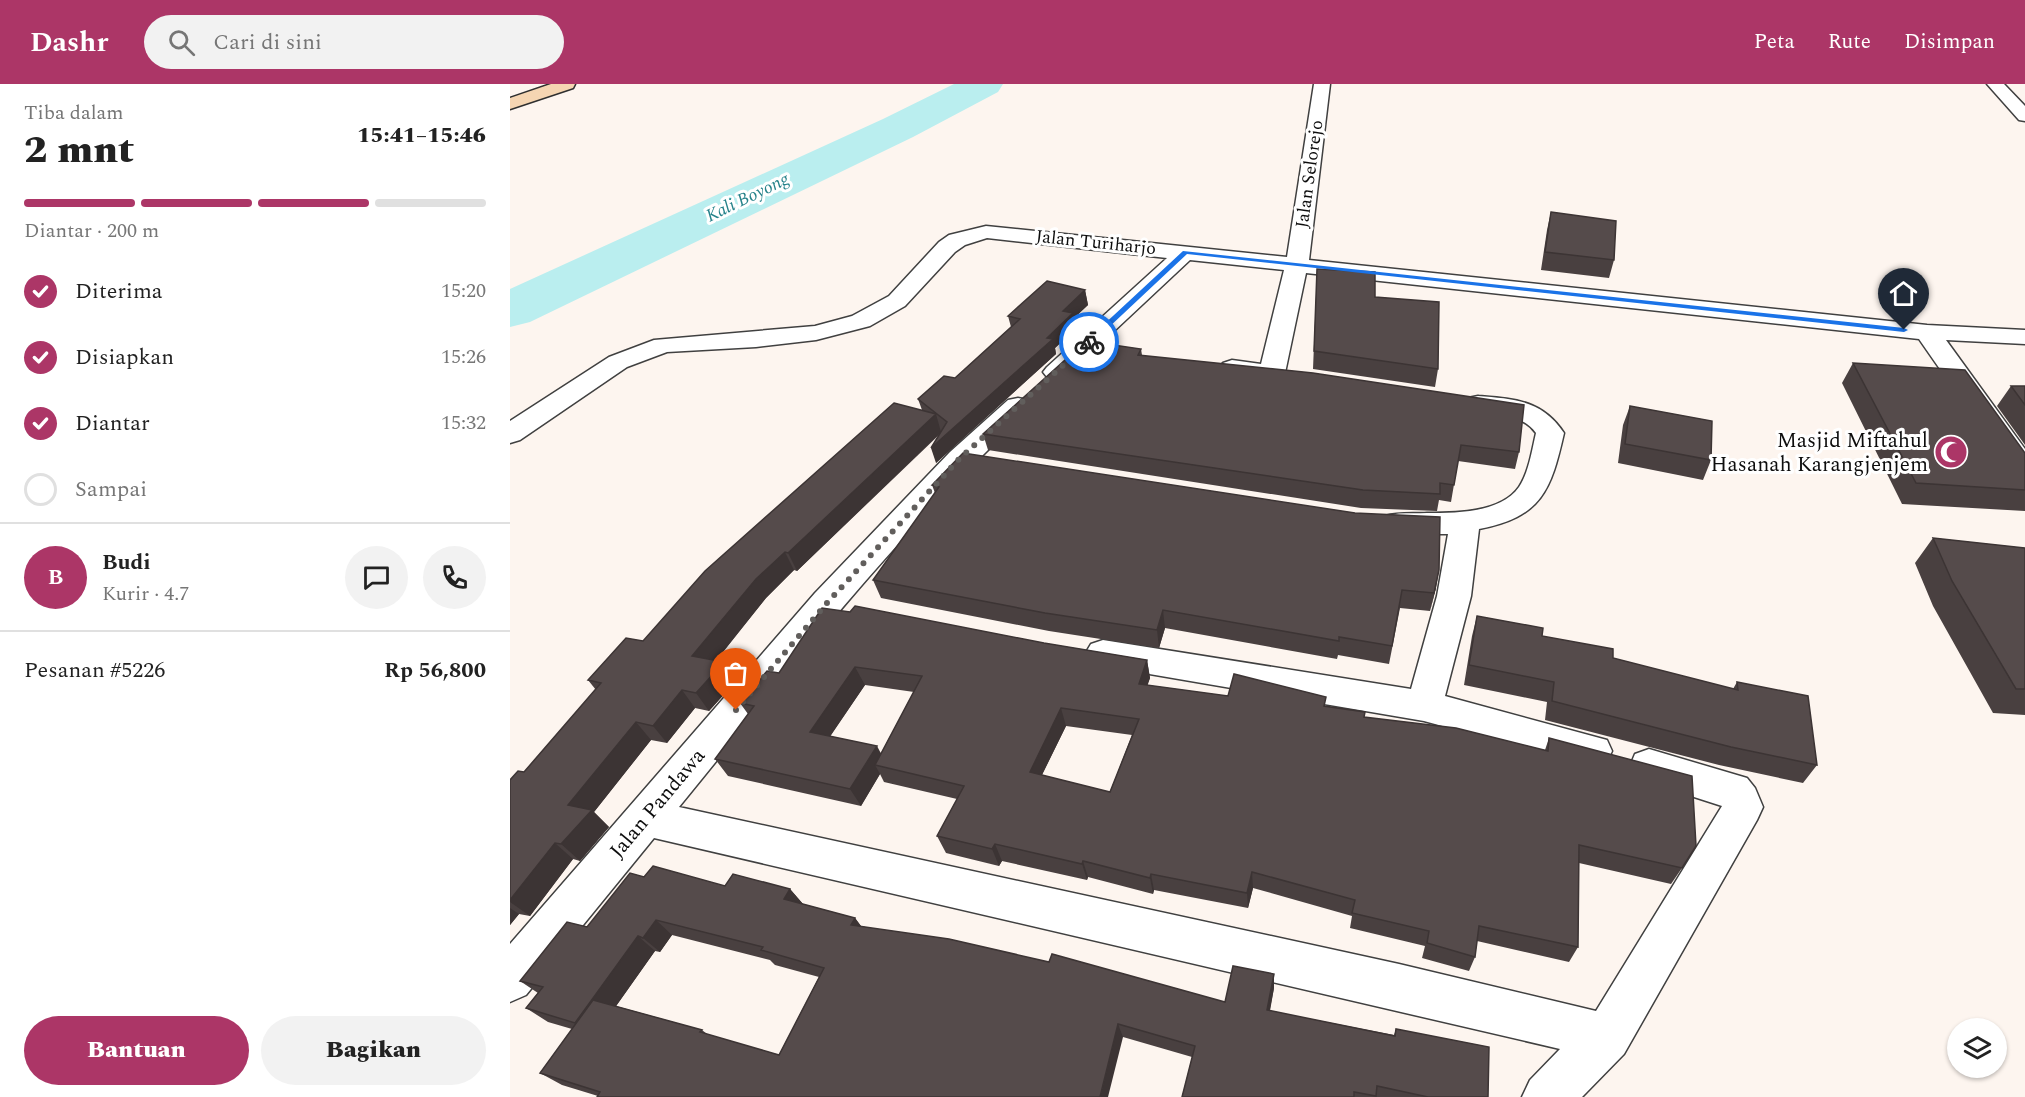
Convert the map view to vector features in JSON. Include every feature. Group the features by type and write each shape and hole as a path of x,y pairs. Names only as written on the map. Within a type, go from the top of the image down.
{"main road":[{"path":"510,104 567,84"}],"street":[{"name":"Jalan Selorejo","path":"1213,365 1283,375 1322,84"},
{"path":"1995,84 2025,116"},
{"name":"Jalan Turiharjo","path":"510,434 618,362 663,345 756,340 816,333 861,321 897,301 947,247 970,235 1002,233 1928,332 2025,337"},
{"name":"Jalan Pandawa","path":"510,979 827,603 960,458 1186,252"},
{"path":"1928,332 2025,470"},
{"path":"1084,347 1119,352"},
{"path":"1365,519 1406,524 1466,521 1506,512 1530,495 1550,434 1545,424 1535,415 1520,410 1449,399"},
{"path":"960,458 995,464"},
{"path":"1424,706 1454,596 1466,521"},
{"path":"827,603 862,609"},
{"path":"1072,650 1424,706 1733,790 1741,800 1743,807 1606,1037 1547,1097"},
{"path":"644,818 1388,984 1606,1037"}],"building":[{"path":"1551,212 1616,221 1614,260 1545,252"},
{"path":"1317,269 1375,272 1375,297 1439,302 1438,369 1314,351"},
{"path":"1047,281 1085,290 1063,311 1073,313 1047,338 1053,339 931,448 947,422 918,399 944,376 955,378 1020,319 1008,316"},
{"path":"1086,341 1141,349 1138,355 1313,373 1524,405 1519,452 1461,445 1454,485 1440,483 1440,494 1363,490 983,434"},
{"path":"1853,363 1965,370 2025,453 2025,490 1916,483"},
{"path":"2011,386 2025,386 2025,405"},
{"path":"894,403 936,414 788,553 785,552 756,579 692,656 724,662 696,693 682,690 653,726 636,722 568,805 592,810 561,844 555,843 510,900 510,780 518,771 524,772 601,683 588,680 626,638 643,641 705,571"},
{"path":"1630,406 1712,421 1711,460 1625,444"},
{"path":"963,453 1355,513 1440,517 1439,570 1434,593 1402,590 1392,646 1339,637 1339,641 1163,610 1157,630 1045,613 873,580 939,487 932,485"},
{"path":"1933,538 2025,548 2025,689 2016,689 1952,581"},
{"path":"855,606 1044,643 1147,660 1139,684 1228,696 1234,674 1326,697 1324,706 1365,712 1364,717 1456,728 1548,751 1549,738 1692,776 1696,846 1682,868 1579,845 1578,947 1479,926 1475,957 1427,943 1429,931 1352,913 1355,900 1252,872 1247,893 1151,874 1150,878 1083,861 1082,864 995,844 992,849 937,836 964,786 875,765 922,676 855,667 810,732 877,746 850,789 715,759 754,706 740,703 767,671 779,673 822,608 850,612","holes":["1061,708 1139,719 1110,792 1030,772"]},
{"path":"1477,616 1543,628 1542,636 1613,649 1613,658 1738,690 1737,682 1808,696 1817,765 1731,747 1552,701 1554,682 1469,665"},
{"path":"653,866 725,886 733,874 790,889 784,899 855,918 851,925 949,939 1049,962 1052,954 1225,1002 1233,966 1274,974 1267,1010 1395,1036 1396,1029 1489,1047 1488,1097 1428,1097 1377,1086 1376,1096 1354,1092 1354,1097 1182,1097 1195,1046 1118,1024 1100,1097 597,1097 600,1092 540,1073 593,1000 702,1030 700,1032 779,1055 824,968 761,950 763,947 656,920 643,938 638,936 575,1023 526,1008 543,987 520,981 567,922 587,927 630,873 644,877"}],"waterway":[{"name":"Kali Boyong","path":"510,310 898,128 984,84"}],"way so far":[{"path":"736,710 827,603 960,458 1089,342"}],"place":[{"name":"Masjid Miftahul Hasanah Karangjenjem","path":"1951,452"}],"route":[{"path":"1089,342 1186,252 1904,330"}]}
